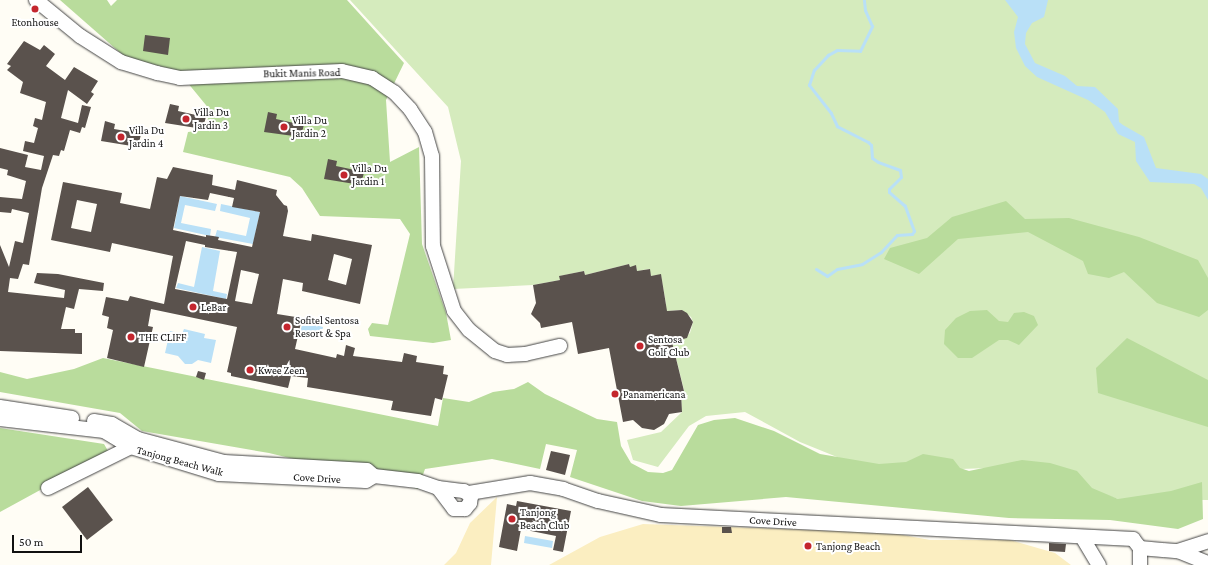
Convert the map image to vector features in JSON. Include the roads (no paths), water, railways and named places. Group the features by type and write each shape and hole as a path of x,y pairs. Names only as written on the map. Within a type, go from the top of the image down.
{"street":[{"name":"Bukit Manis Road","path":"36,0 80,36 121,62 157,73 180,78 342,71 372,78 395,92 410,109 425,132 432,156 433,246 454,311 469,330 495,351 507,355 526,354 560,346"},
{"name":"Tanjong Beach Walk","path":"0,407 112,424 138,439 224,462 259,469"},
{"name":"Tanjong Beach Walk","path":"0,419 104,431 131,447 219,474 277,465"},
{"path":"48,488 131,447"},
{"name":"Cove Drive","path":"277,465 367,470 374,476 418,480 438,488 453,488 468,493 530,483 563,489 598,501 661,515 1133,539 1140,548 1178,551 1208,563"},
{"name":"Cove Drive","path":"259,469 366,481 374,476"},
{"name":"Cove Drive","path":"438,488 457,510 466,508 470,503 468,493"},
{"path":"1082,536 1099,565"},
{"name":"Cove Drive","path":"1178,551 1208,542"},
{"path":"1208,546 1206,553 1208,560"},
{"path":"1140,548 1140,565"}],"water":[{"path":"1005,0 1048,0 1044,17 1032,23 1026,33 1025,44 1035,63 1065,76 1077,86 1095,87 1118,109 1119,122 1144,137 1156,168 1201,174 1208,179 1208,200 1201,188 1194,184 1150,182 1136,161 1135,142 1118,134 1105,112 1088,100 1037,77 1025,66 1016,48 1014,32 1018,17"},
{"path":"180,196 217,204 215,211 185,205 181,223 211,229 210,236 174,228"},
{"path":"221,204 260,212 253,244 215,237 217,230 246,236 250,218 220,211"},
{"path":"202,247 220,251 213,291 227,294 226,299 176,288 178,283 194,287"},
{"path":"303,322 323,327 321,336 300,332"},
{"path":"184,329 205,334 204,338 216,340 211,363 198,360 192,364 185,364 178,356 165,353 170,331 182,334"},
{"path":"525,536 553,541 552,548 524,543"}],"waterway":[{"path":"816,269 827,276 837,269 862,264 881,252 897,235 912,234 914,231 905,206 889,192 889,189 901,177 900,170 878,162 872,158 871,145 868,142 837,126 831,113 809,85 814,70 828,55 837,50 860,51 872,26 865,10 864,0"}],"place":[{"name":"Etonhouse","path":"35,9"},
{"name":"Villa Du Jardin 3","path":"186,119"},
{"name":"Villa Du Jardin 2","path":"284,127"},
{"name":"Villa Du Jardin 4","path":"121,137"},
{"name":"Villa Du Jardin 1","path":"344,175"},
{"name":"LeBar","path":"193,307"},
{"name":"Sofitel Sentosa Resort & Spa","path":"287,327"},
{"name":"THE CLIFF","path":"131,337"},
{"name":"Sentosa Golf Club","path":"640,346"},
{"name":"Kwee Zeen","path":"250,370"},
{"name":"Panamericana","path":"615,394"},
{"name":"Tanjong Beach Club","path":"512,519"},
{"name":"Tanjong Beach","path":"808,546"}]}
